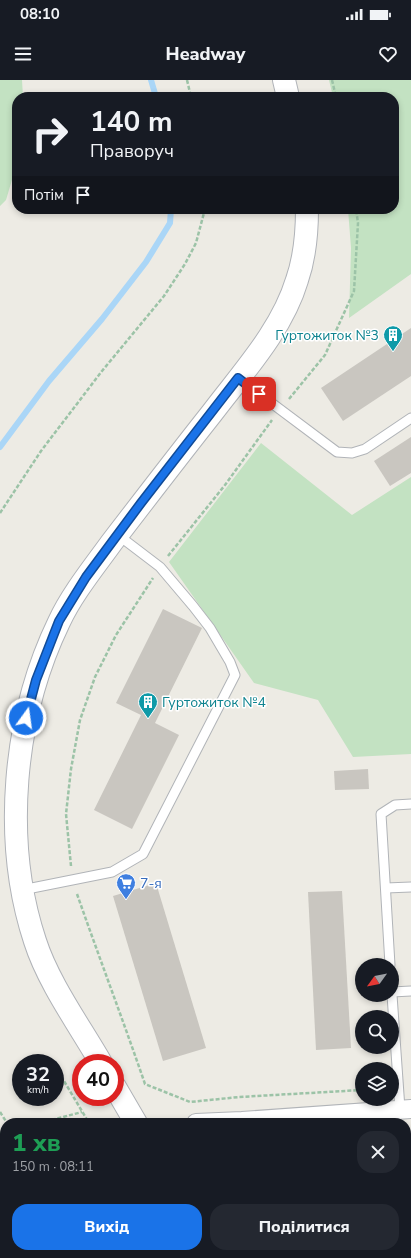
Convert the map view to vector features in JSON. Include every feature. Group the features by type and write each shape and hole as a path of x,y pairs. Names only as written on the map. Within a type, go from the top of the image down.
{"street":[{"path":"284,80 287,92"},
{"path":"96,1054 54,983 35,943 26,911 17,846 15,802 19,758 26,718 36,680 59,621 86,577 261,348 291,298 304,255 307,231 307,214"},
{"path":"124,1102 133,1118"},
{"path":"283,1118 405,1109"}],"lane":[{"path":"238,378 337,452 352,453 365,449 411,418"},
{"path":"22,890 112,872 143,854 235,675 230,662 210,628 193,606 160,567 118,535"},
{"path":"390,958 382,814 395,805 411,804"},
{"path":"386,888 411,887"},
{"path":"399,993 411,991"},
{"path":"393,1002 405,1109"}],"path":[{"path":"186,80 190,92"},
{"path":"332,80 335,92"},
{"path":"0,513 41,451 102,371 164,296 185,264 196,243 204,214"},
{"path":"355,1090 190,1102 145,1084 128,1033 99,959 72,881 66,814 71,769 80,720 95,677 116,635 160,567 225,485 280,410 325,355 354,291 358,223 357,214"},
{"path":"64,1081 86,1118"},
{"path":"58,1118 82,1112"}],"green space":[{"path":"0,80 22,80 23,92 12,92 12,180 6,200 0,206"},
{"path":"329,80 411,80 411,274 349,318 351,248 348,214 399,214 399,92 332,92"},
{"path":"261,443 352,515 411,477 411,754 353,757 318,700 254,683 169,562"}],"building":[{"name":"Гуртожиток №3","path":"411,328 411,376 343,421 321,388"},
{"path":"411,437 411,473 390,486 374,461"},
{"name":"Гуртожиток №4","path":"163,609 202,628 155,723 179,735 132,829 94,810 141,715 116,703"},
{"path":"368,769 369,789 335,790 334,771"},
{"path":"156,883 206,1048 163,1061 113,896"},
{"path":"342,891 351,1048 316,1050 308,892"}],"waterway":[{"path":"151,80 155,92"},
{"path":"0,447 49,381 102,319 146,262 170,223 171,214"}],"place":[{"name":"Гуртожиток №3","path":"393,352"},
{"name":"Гуртожиток №4","path":"148,719"},
{"name":"7-я","path":"126,900"}],"route":[{"path":"26,718 36,680 59,621 86,577 141,503 238,378 259,394"}]}
